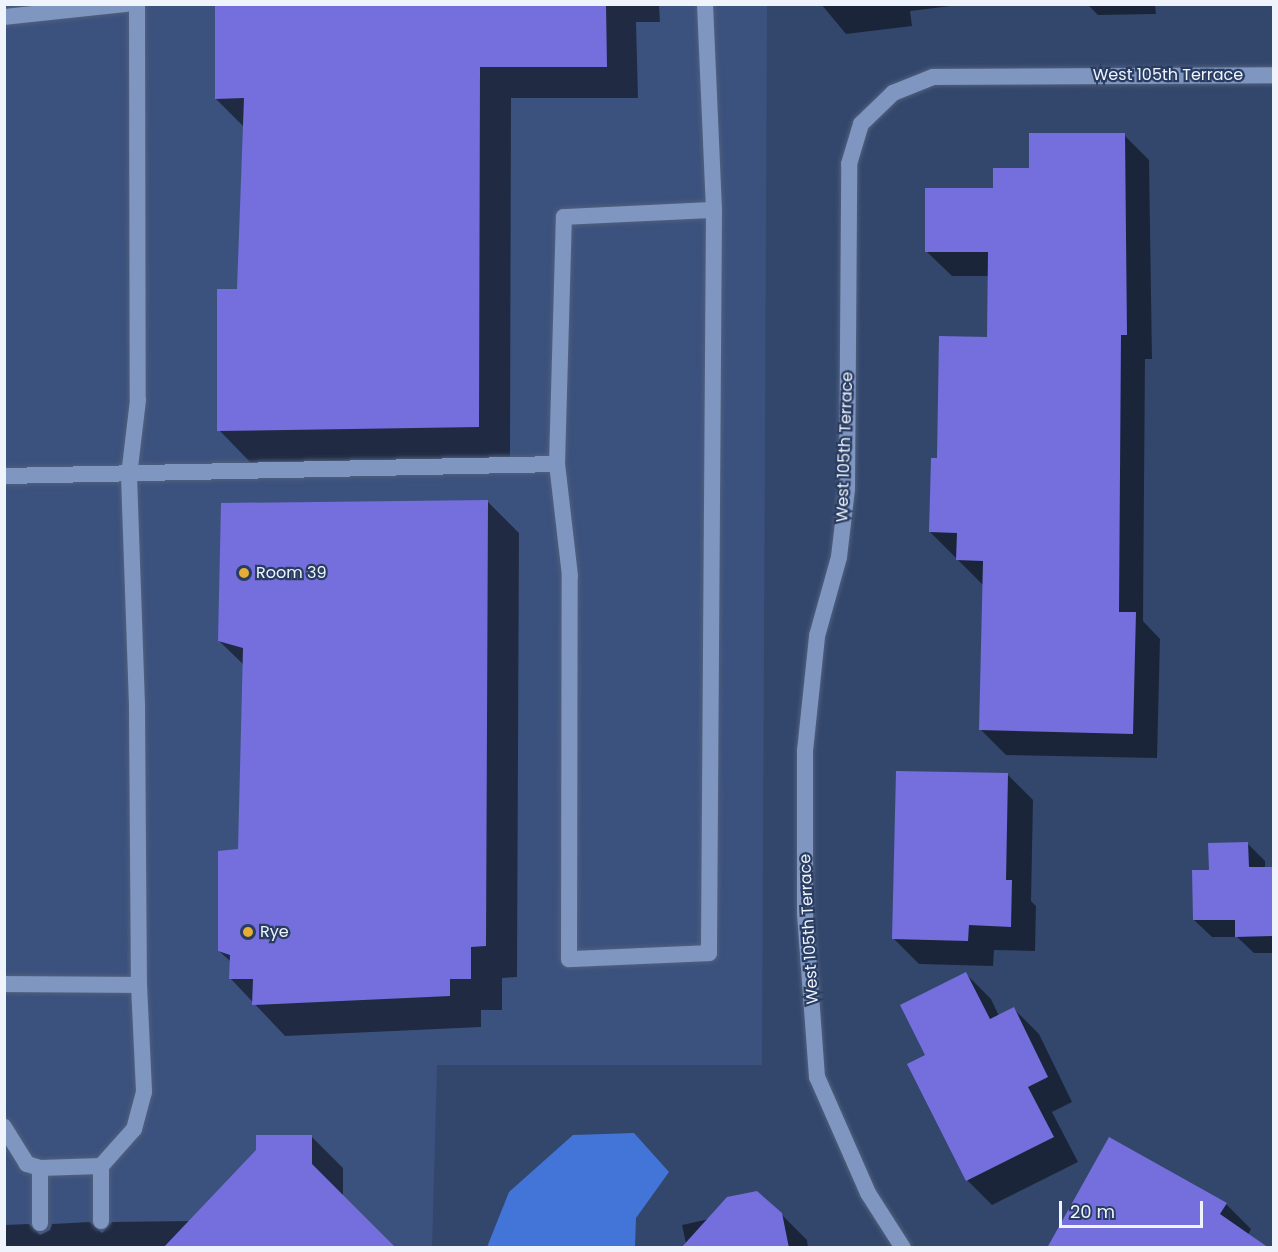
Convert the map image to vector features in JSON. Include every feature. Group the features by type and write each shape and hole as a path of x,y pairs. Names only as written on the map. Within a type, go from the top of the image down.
{"street":[{"path":"4,17 126,4"},
{"path":"101,1221 101,1166 134,1129 144,1092 139,985 136,663 129,476 138,400 137,4"},
{"path":"705,4 714,210 709,953 569,959 570,576 556,464 564,217 714,210"},
{"name":"West 105th Terrace","path":"903,1248 868,1193 817,1077 805,912 805,751 817,636 839,558 847,489 849,164 861,124 893,93 933,77 1274,75"},
{"path":"4,476 129,476 556,464"},
{"path":"4,984 139,985"},
{"path":"4,1128 27,1164 40,1168 101,1166"},
{"path":"40,1168 40,1222"}],"shaded area":[{"path":"5,5 767,5 762,1065 437,1065 432,1247 5,1248"}],"water":[{"path":"634,1133 669,1172 636,1218 635,1247 487,1247 509,1192 573,1135"}],"building":[{"path":"215,4 606,4 607,67 480,67 479,427 217,431 217,289 237,289 244,98 215,99"},
{"path":"1029,133 1125,133 1127,335 1121,335 1119,612 1136,612 1133,734 979,730 983,561 956,560 957,533 929,532 931,458 937,458 939,336 987,337 988,252 925,252 925,188 993,188 993,168 1029,168"},
{"path":"488,500 486,946 471,947 471,979 450,979 450,996 252,1005 253,979 229,979 230,955 218,951 218,851 238,849 243,648 218,641 221,503"},
{"path":"896,771 1008,773 1006,880 1012,880 1011,927 969,925 968,941 892,939"},
{"path":"1248,842 1249,867 1274,867 1274,936 1235,937 1235,920 1193,920 1192,870 1209,870 1208,843"},
{"path":"966,972 990,1019 1014,1007 1048,1077 1028,1087 1054,1137 966,1181 907,1064 925,1055 900,1005"},
{"path":"256,1135 312,1135 312,1164 396,1248 163,1248 256,1150"},
{"path":"1109,1137 1227,1203 1220,1214 1269,1248 1047,1248"},
{"path":"757,1191 782,1213 789,1248 681,1248 727,1197"}],"place":[{"name":"Room 39","path":"244,573"},
{"name":"Rye","path":"248,932"}]}
